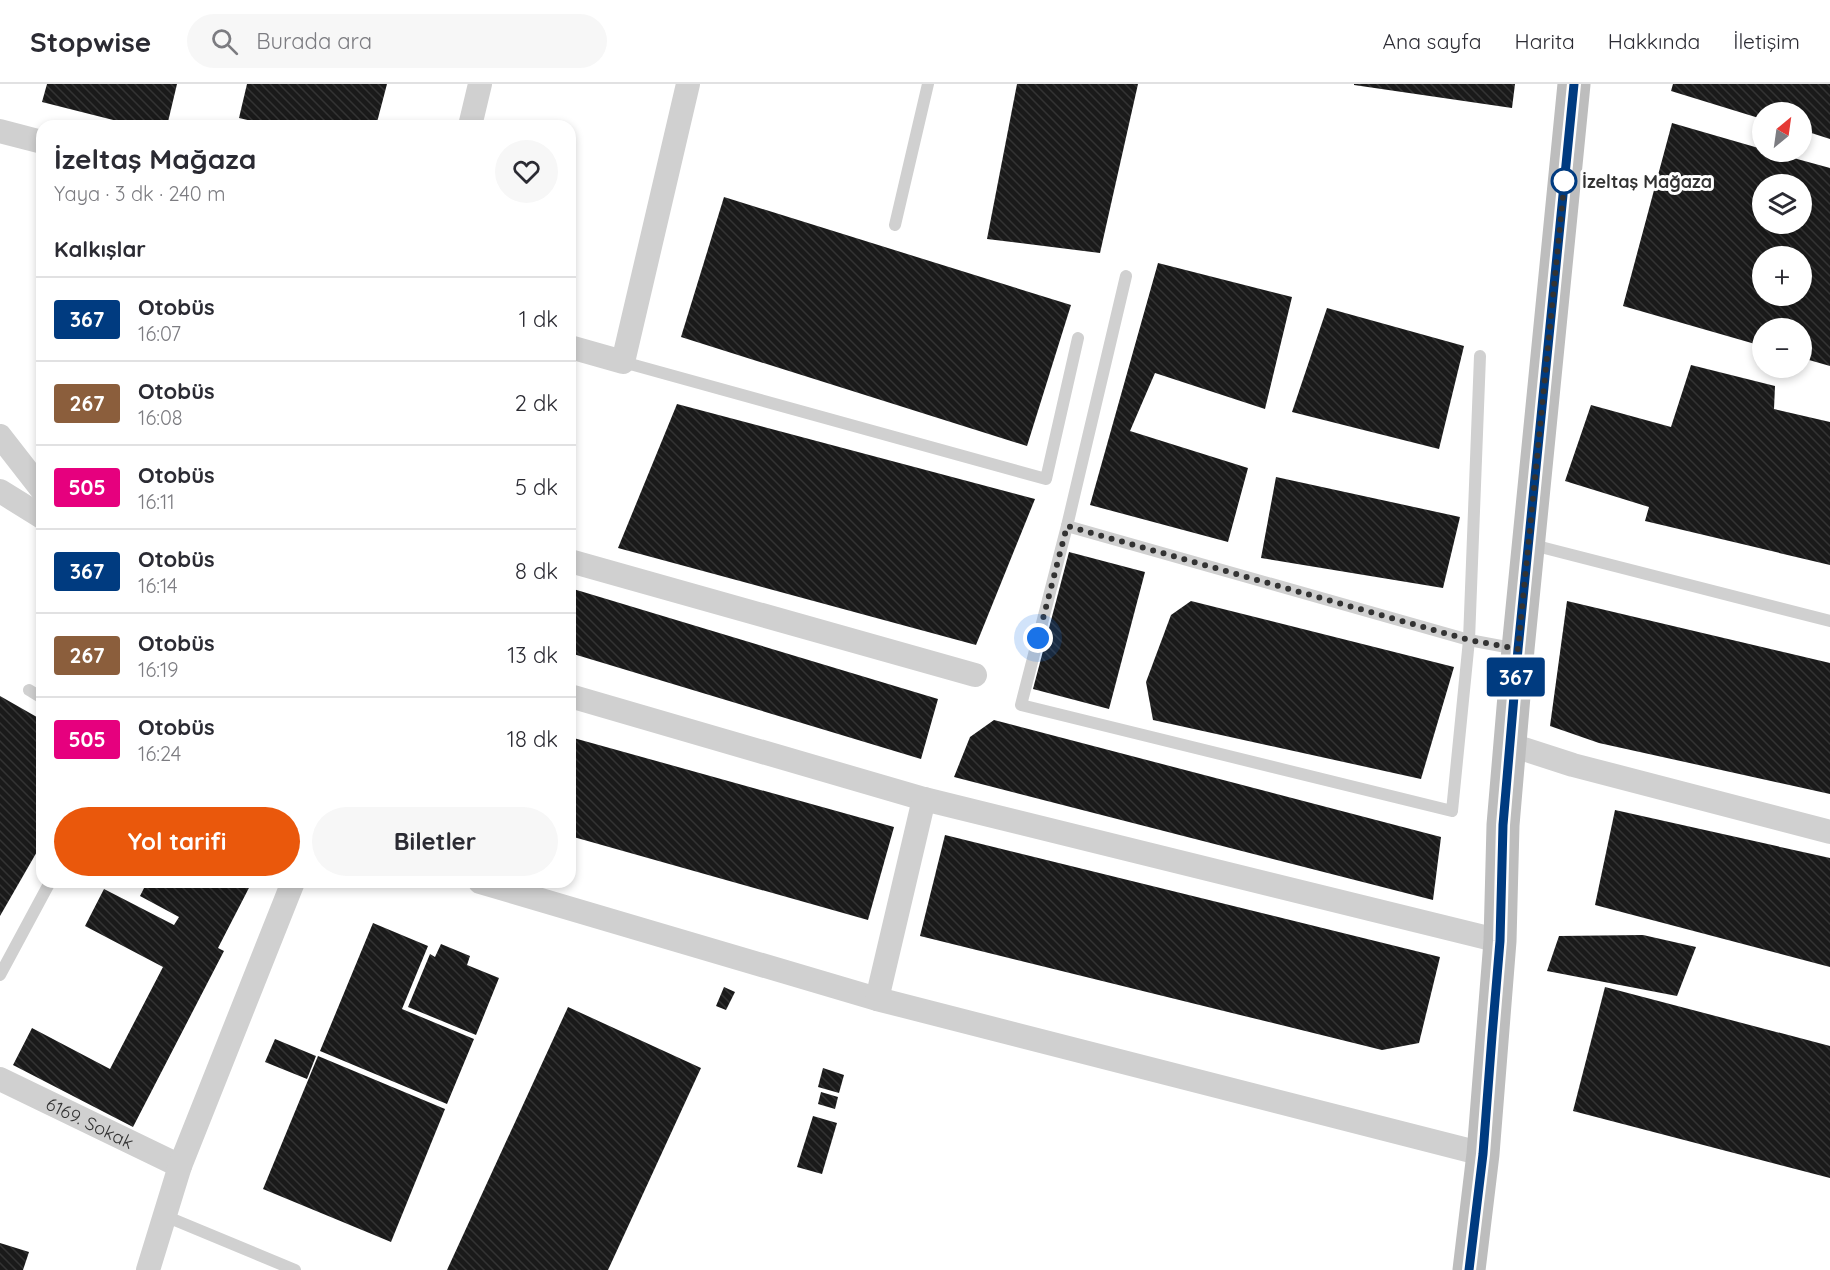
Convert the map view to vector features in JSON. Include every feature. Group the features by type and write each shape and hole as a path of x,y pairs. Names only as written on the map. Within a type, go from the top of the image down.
{"main road":[{"path":"1469,1270 1483,1154 1500,941 1503,825 1518,649 1574,84"}],"street":[{"path":"471,120 480,84"},
{"path":"576,349 623,362 688,84"},
{"path":"0,131 36,140"},
{"path":"0,436 36,482"},
{"path":"0,491 36,513"},
{"path":"576,563 975,675"},
{"path":"576,698 924,799 1500,941"},
{"path":"1511,746 1573,765 1830,832"},
{"path":"877,999 924,799"},
{"path":"148,1270 180,1166 291,888"},
{"path":"500,888 877,999 1483,1154"},
{"name":"6169. Sokak","path":"0,1079 180,1166"}],"lane":[{"path":"895,225 928,84"},
{"path":"1126,276 1067,526 1021,705 1452,811 1469,640 1480,356"},
{"path":"623,362 1046,479 1078,338"},
{"path":"1067,526 1469,640 1518,649"},
{"path":"1529,543 1830,621"},
{"path":"29,690 36,694"},
{"path":"0,975 47,888"},
{"path":"165,1216 295,1270"}],"building":[{"path":"47,84 177,84 168,120 113,120 42,102"},
{"path":"247,84 387,84 378,120 247,120 239,118"},
{"path":"1017,84 1138,84 1100,253 987,239"},
{"path":"1354,84 1515,84 1512,108"},
{"path":"1673,84 1830,84 1830,139 1812,133 1812,102 1752,102 1752,116 1671,91"},
{"path":"1672,123 1752,146 1752,162 1808,162 1830,168 1830,366 1812,361 1812,318 1752,318 1752,343 1623,306"},
{"path":"724,197 1071,305 1027,446 681,337"},
{"path":"1158,263 1292,297 1265,409 1155,373 1130,431 1248,468 1228,542 1090,505"},
{"path":"1327,308 1464,346 1439,449 1292,412"},
{"path":"1691,365 1775,386 1774,409 1830,422 1830,565 1645,521 1649,507 1565,481 1591,405 1671,427"},
{"path":"677,404 1035,499 976,645 618,548"},
{"path":"1276,477 1460,517 1443,588 1261,558"},
{"path":"1069,552 1145,572 1109,709 1033,689"},
{"path":"576,590 938,699 921,759 576,655"},
{"path":"1191,601 1454,667 1421,779 1153,720 1146,682 1171,615"},
{"path":"1567,601 1830,663 1830,794 1599,743 1550,726"},
{"path":"0,696 36,717 36,853 0,916"},
{"path":"994,720 1441,837 1433,900 954,777 970,737"},
{"path":"576,739 894,827 868,920 576,838"},
{"path":"1615,810 1830,858 1830,967 1595,905"},
{"path":"945,835 1440,957 1419,1043 1382,1050 920,936"},
{"path":"144,888 249,888 218,948 224,951 133,1127 13,1065 32,1028 110,1069 163,967 85,926 104,889 174,925 179,917 140,896"},
{"path":"373,923 428,946 402,1009 474,1039 447,1104 320,1051"},
{"path":"1643,935 1696,947 1677,996 1547,971 1559,936"},
{"path":"441,944 470,956 467,965 499,978 476,1035 408,1007 430,954 435,957"},
{"path":"724,987 735,992 726,1010 716,1006"},
{"path":"1605,987 1830,1046 1830,1178 1573,1111"},
{"path":"568,1007 701,1068 608,1270 447,1270"},
{"path":"275,1039 316,1056 307,1079 265,1062"},
{"path":"318,1056 445,1109 391,1242 263,1189"},
{"path":"823,1068 844,1075 839,1093 818,1087"},
{"path":"821,1092 838,1097 835,1109 818,1104"},
{"path":"813,1116 837,1123 822,1174 797,1167"},
{"path":"0,1243 29,1252 23,1270 0,1270"}],"bus line":[{"name":"367","path":"1469,1270 1483,1154 1500,941 1503,825 1518,649 1574,84"}],"place":[{"name":"İzeltaş Mağaza","path":"1564,181"}],"route":[{"path":"1038,638 1067,526 1469,640 1518,649 1565,176 1564,181"}]}
